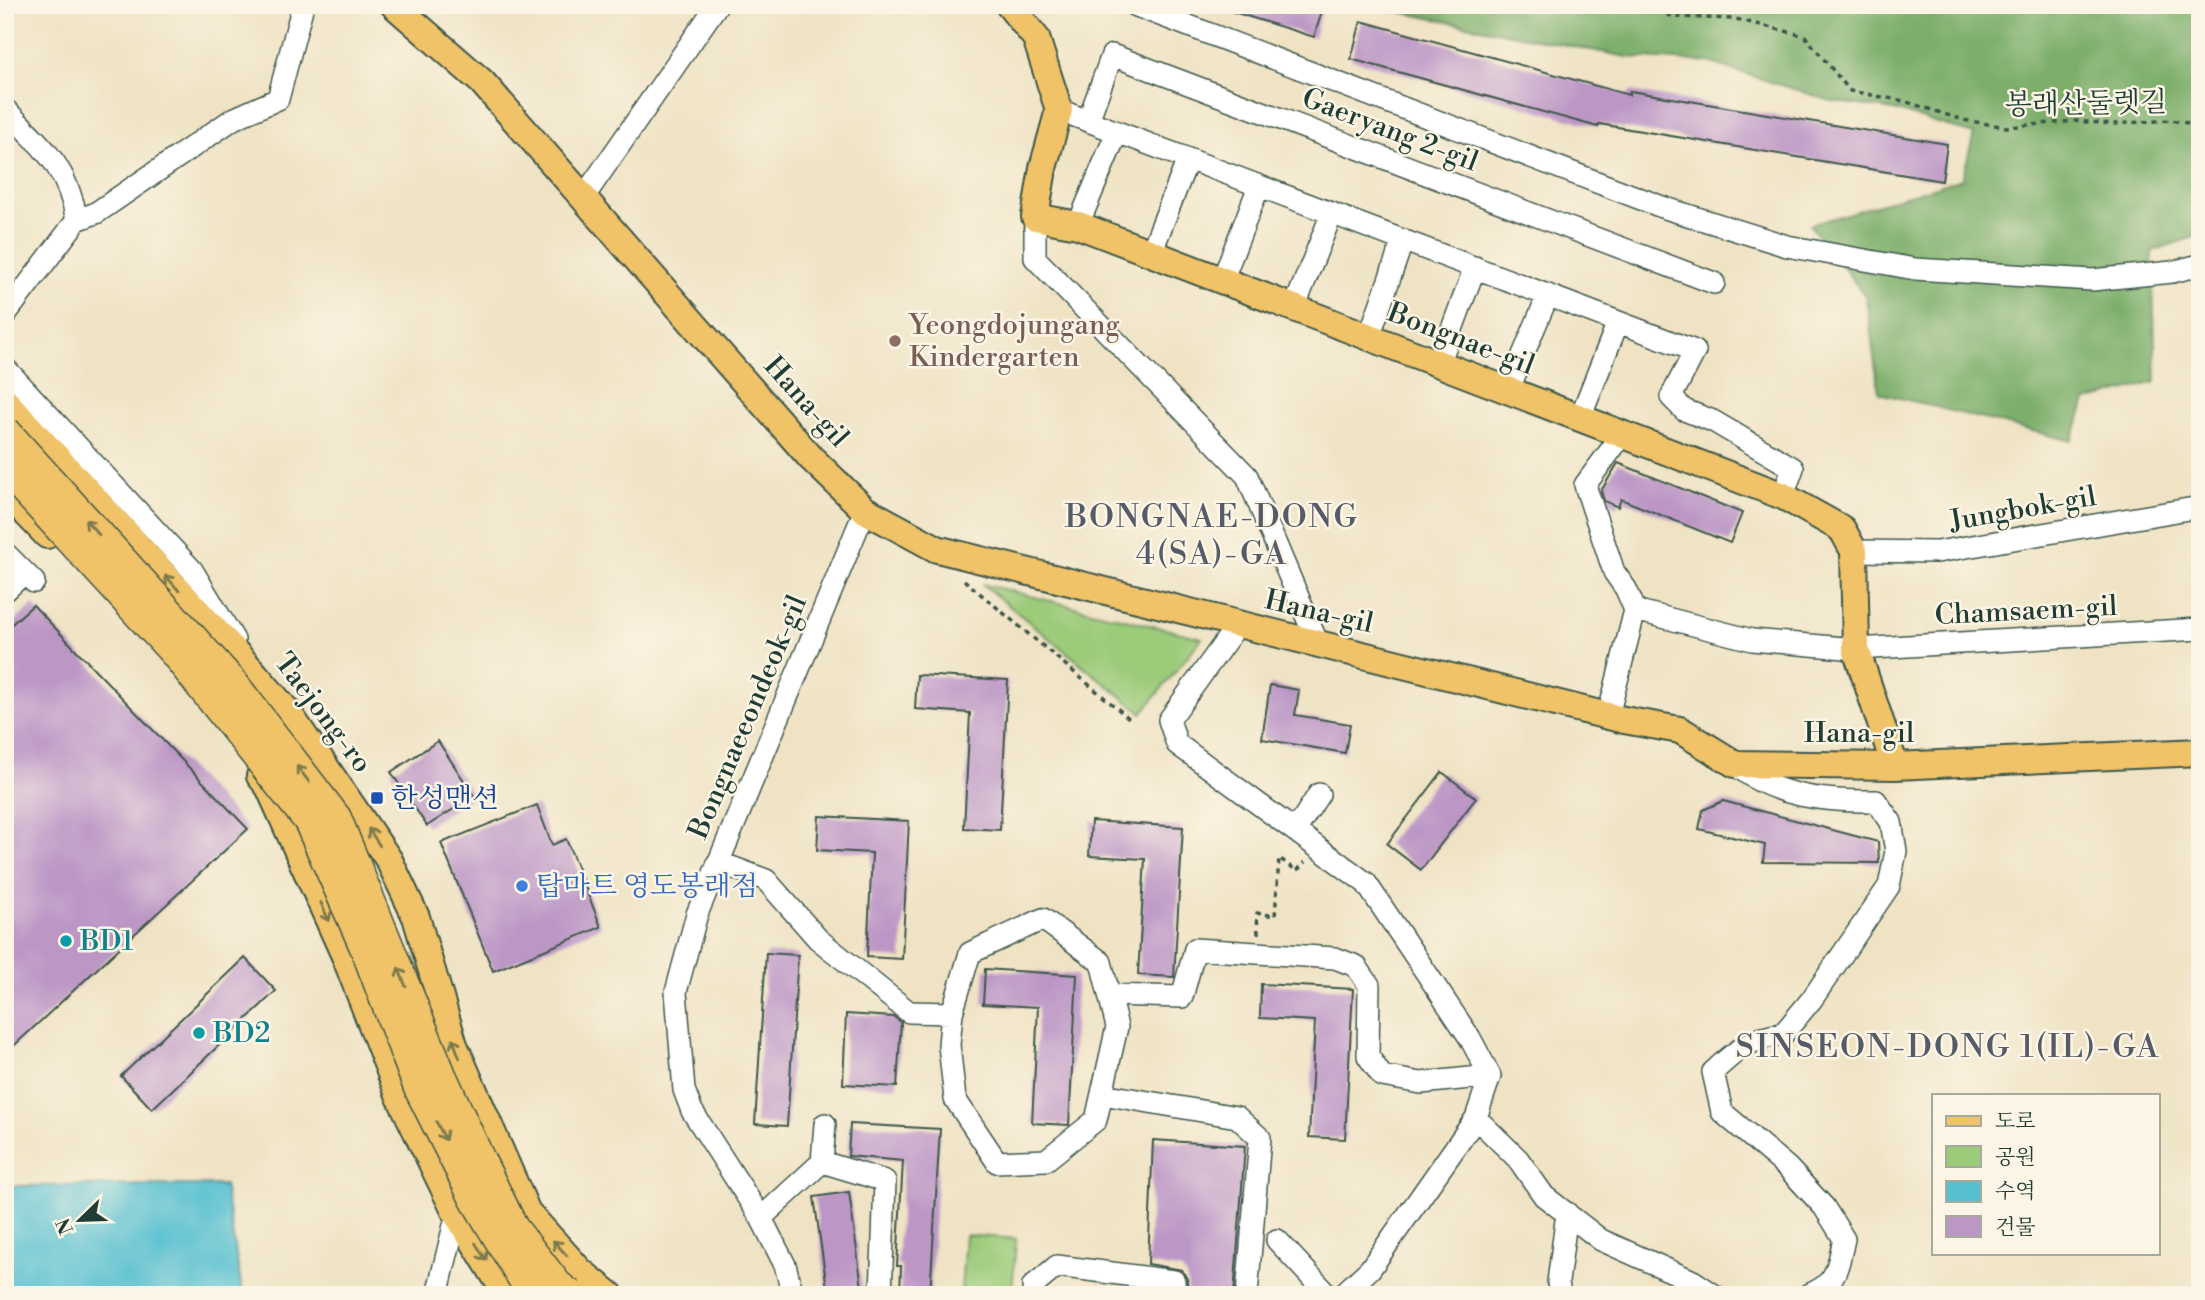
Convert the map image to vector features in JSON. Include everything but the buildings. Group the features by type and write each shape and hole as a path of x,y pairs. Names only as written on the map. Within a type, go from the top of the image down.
{"highway":[{"path":"5,431 232,682 336,818 441,1075 478,1158 513,1228 557,1285 570,1295"},
{"path":"5,468 174,652 309,821 365,947 419,1088 475,1199 533,1295"}],"main road":[{"name":"Hana-gil","path":"394,5 482,82 811,458 865,510 937,549 1608,716 1680,730 1735,764 1895,766 2200,752"},
{"path":"1009,5 1035,38 1059,110 1043,168 1035,217"},
{"name":"Bongnae-gil","path":"1035,217 1079,225 1783,496 1842,529 1854,551"},
{"name":"Taejong-ro","path":"5,401 287,711 388,860 416,917 454,1045 527,1212 580,1271 610,1295"},
{"path":"5,491 164,658 269,787 345,956 400,1097 456,1213 507,1295"},
{"path":"1854,551 1856,649 1895,766"}],"street":[{"path":"5,315 76,220 96,213 233,119 278,99 303,5"},
{"path":"583,198 717,5"},
{"path":"1135,5 1662,207 1787,246 1915,269 2092,280 2172,272 2200,265"},
{"name":"Gaeryang 2-gil","path":"1088,121 1112,55 1714,283"},
{"path":"5,109 58,164 72,193 76,220"},
{"path":"1059,110 1695,351 1671,397 1684,410 1713,421 1793,468 1783,496"},
{"path":"1079,225 1117,132"},
{"path":"1151,253 1188,159"},
{"path":"1222,281 1259,186"},
{"path":"1294,308 1332,213"},
{"path":"1035,217 1035,258 1247,476 1318,644"},
{"path":"1369,337 1403,240"},
{"path":"1439,364 1475,267"},
{"path":"1508,391 1548,295"},
{"path":"1580,418 1618,322"},
{"path":"5,369 192,570 255,674"},
{"path":"1608,716 1635,610 1626,589 1614,572 1585,485 1622,435"},
{"name":"Jungbok-gil","path":"1854,551 1937,552 2200,507"},
{"name":"Bongnaeeondeok-gil","path":"793,1295 785,1265 761,1218 711,1143 684,1090 676,992 697,914 865,510"},
{"path":"5,553 29,578 5,591"},
{"name":"Chamsaem-gil","path":"1635,610 1752,640 1856,649 2200,629"},
{"path":"1238,624 1169,720 1177,744 1366,883 1470,1038 1490,1076 1476,1118 1370,1269 1342,1295"},
{"path":"1735,764 1754,781 1767,785 1832,802 1876,801 1891,822 1896,851 1889,886 1812,999 1783,1034 1761,1036 1735,1051 1713,1072 1722,1112 1788,1168 1824,1207 1844,1239 1835,1276 1825,1288 1808,1295"},
{"path":"1294,831 1319,794"},
{"path":"718,862 766,880 818,939 909,1013 952,1013"},
{"path":"1043,919 1101,962 1117,1027 1096,1120 1046,1160 996,1163 955,1099 949,1045 952,1013 970,953 1043,919"},
{"path":"1109,995 1182,997 1195,949 1335,958 1356,966 1369,985 1368,1056 1382,1076 1421,1083 1490,1076"},
{"path":"1102,1094 1237,1117 1260,1138 1247,1295"},
{"path":"437,1295 483,1116"},
{"path":"1476,1118 1518,1159 1544,1196 1601,1240 1693,1281 1714,1295"},
{"path":"761,1218 822,1162 825,1124"},
{"path":"822,1162 886,1181 881,1295"},
{"path":"1560,1295 1558,1282 1567,1213"},
{"path":"1277,1240 1328,1295"},
{"path":"1034,1295 1033,1286 1057,1266 1174,1281 1175,1295"}],"path":[{"name":"봉래산둘렛길","path":"1628,5 1675,17 1736,19 1805,36 1850,91 1904,101 1963,120 2007,127 2075,121 2114,124 2169,120 2200,125"},
{"path":"964,580 1130,719"},
{"path":"1260,953 1257,913 1275,916 1279,858 1297,871 1306,862"}],"green space":[{"path":"1364,5 2200,5 2200,235 2152,251 2156,382 2086,401 2072,441 1879,393 1866,297 1810,225 1962,179 1974,134 1894,110 1831,101 1708,62 1627,57"},
{"path":"982,584 1202,638 1142,713"},
{"path":"965,1235 1016,1239 1012,1294 961,1290"}],"water":[{"path":"224,1185 243,1295 5,1295 5,1186"}],"place":[{"name":"Yeongdojungang Kindergarten","path":"895,341"},
{"name":"한성맨션","path":"377,798"},
{"name":"탑마트 영도봉래점","path":"522,886"},
{"name":"BD1","path":"66,941"},
{"name":"BD2","path":"199,1033"}],"district":[{"name":"BONGNAE-DONG 4(SA)-GA","path":"1212,536"},
{"name":"SINSEON-DONG 1(IL)-GA","path":"1948,1047"}]}
